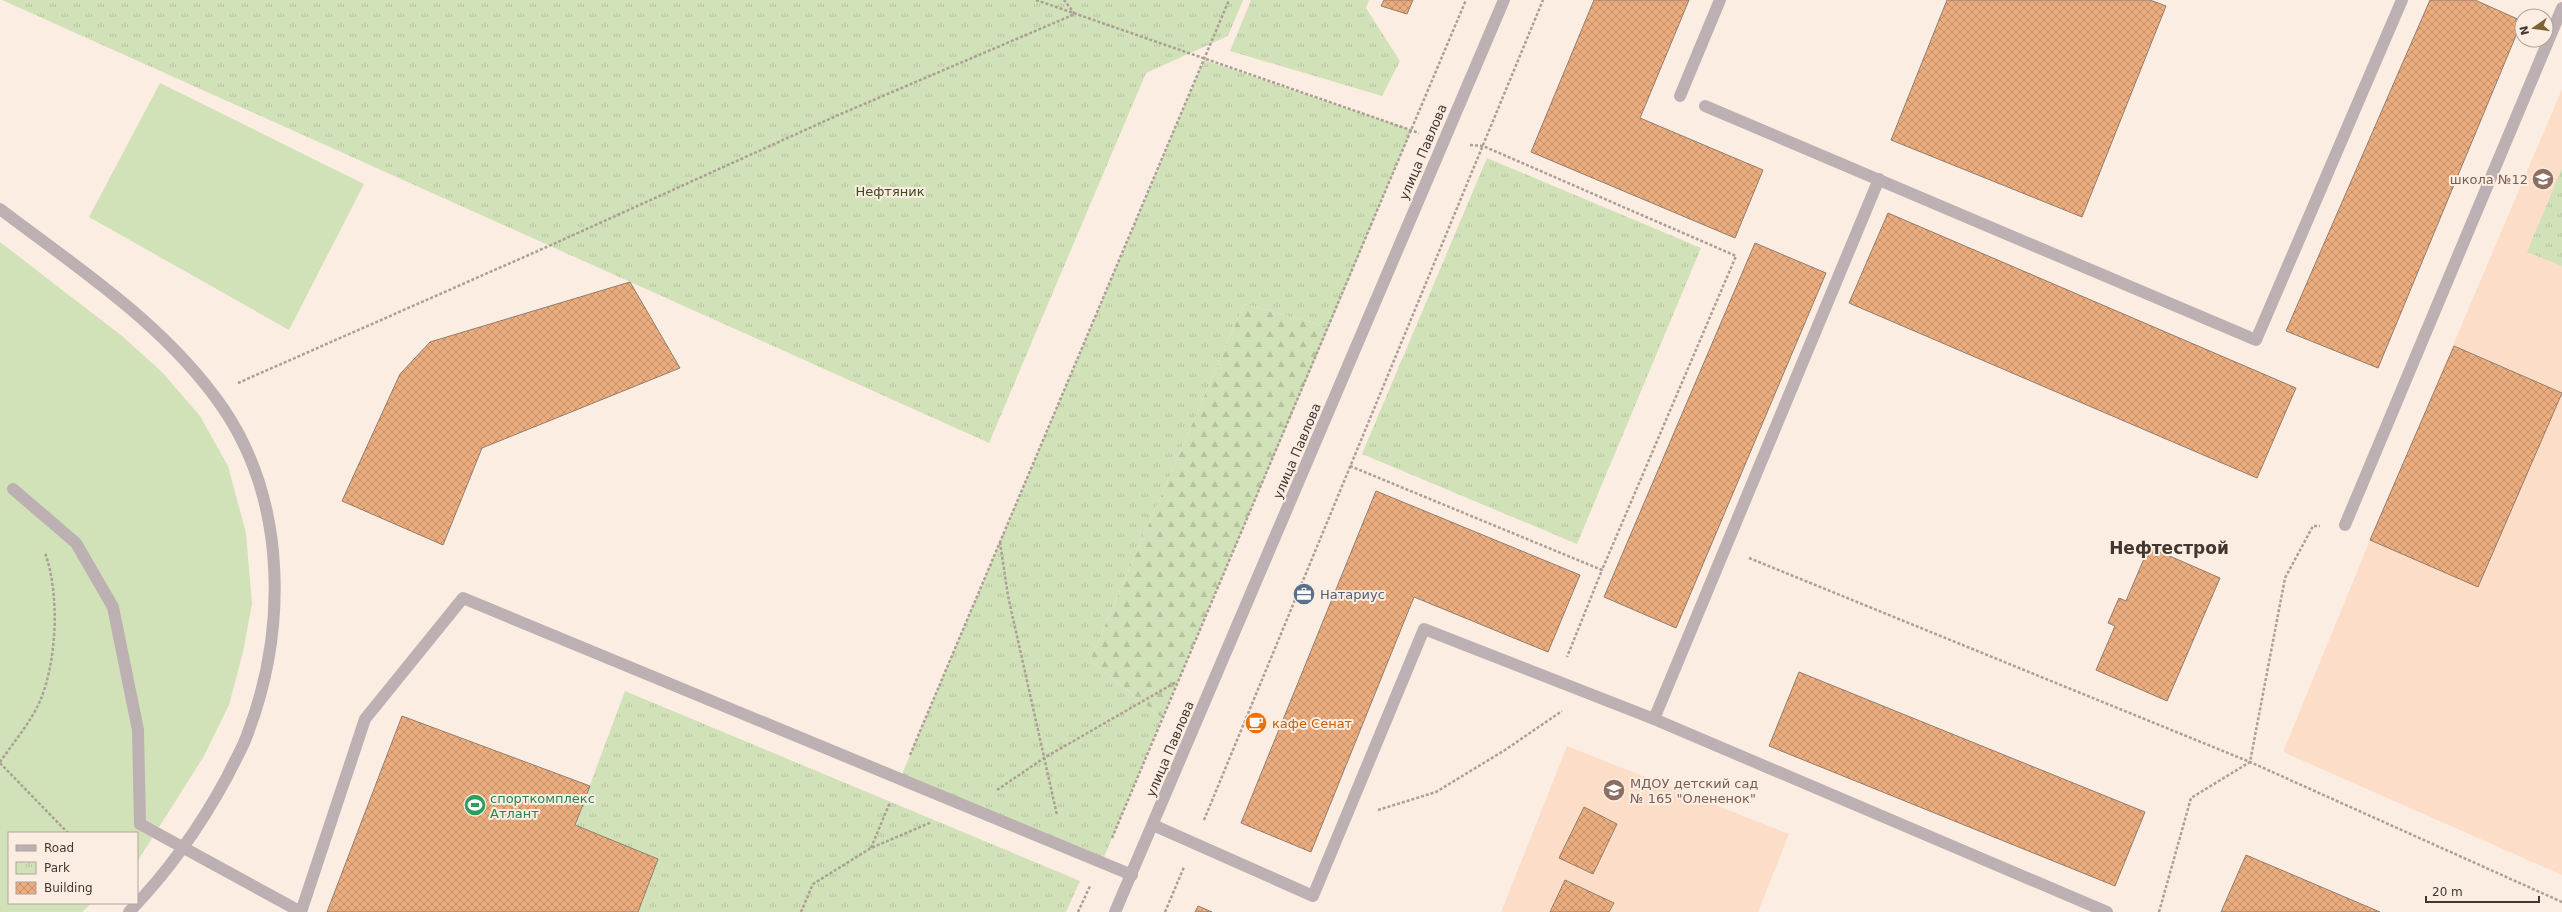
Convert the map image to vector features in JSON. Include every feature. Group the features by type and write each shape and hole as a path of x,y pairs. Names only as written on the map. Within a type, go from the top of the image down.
{"street":[{"name":"улица Павлова","path":"1115,912 1504,0"},
{"path":"1680,96 1720,0"},
{"path":"1705,106 2256,340 2402,0"},
{"path":"2345,525 2562,8"},
{"path":"1654,719 1879,179"},
{"path":"0,209 135,312 190,365 223,409 252,461 269,524 275,579 272,632 262,690 246,740 207,815 167,872 138,903"},
{"path":"13,489 76,543 113,607 138,730 140,824 301,912 365,719 464,598 1132,875"},
{"path":"1153,825 1313,896 1424,629 1654,719 2107,912"},
{"path":"129,912 137,904"}],"path":[{"path":"1036,0 1204,60 1443,142 1483,146 1736,256 1566,658"},
{"path":"1064,0 1075,14"},
{"path":"871,848 1229,0"},
{"path":"1078,912 1102,862 1177,682 1330,327 1466,0"},
{"path":"1165,912 1543,0"},
{"path":"212,394 326,342 555,243 836,116 1075,14"},
{"path":"1350,466 1602,570"},
{"path":"2159,912 2191,798 2250,762 2285,578 2313,526 2345,525"},
{"path":"1000,541 1008,596 1064,846"},
{"path":"43,548 48,561 53,595 54,634 51,663 40,701 0,763 67,832"},
{"path":"1742,555 2250,762 2562,902"},
{"path":"801,912 813,884 871,848 971,808 1044,758 1177,682"},
{"path":"1371,812 1436,792 1505,750 1568,707"}],"shaded area":[{"path":"2562,89 2562,875 2283,752 2370,540"},
{"name":"МДОУ детский сад № 165 \"Олененок\"","path":"1567,746 1789,834 1758,912 1501,912"}],"green space":[{"name":"Нефтяник","path":"2,0 1243,0 1228,36 1146,73 989,443"},
{"path":"1251,0 1369,0 1366,8 1400,61 1382,96 1230,51"},
{"path":"1204,60 1411,130 1329,327 1244,304 1090,660 1162,718 1102,862 900,779"},
{"path":"160,83 364,184 289,330 89,217"},
{"path":"1487,158 1701,248 1577,544 1362,454"},
{"path":"2562,168 2562,266 2527,252"},
{"path":"0,242 122,336 162,372 200,416 228,466 246,533 252,604 243,652 229,705 204,756 138,860 138,832 8,832 8,904 91,904 82,912 0,912"},
{"path":"1244,304 1329,327 1162,718 1090,660"},
{"path":"625,691 1080,881 1066,912 638,912 657,859 575,825"}],"building":[{"path":"1384,0 1413,0 1407,14 1381,6"},
{"path":"1594,0 1689,0 1640,118 1763,170 1735,238 1531,152"},
{"path":"1947,0 2150,0 2166,6 2082,217 1891,140"},
{"path":"2430,0 2475,0 2514,17 2514,40 2378,368 2286,331"},
{"path":"1888,213 2296,388 2257,478 1849,303"},
{"path":"1755,243 1826,273 1676,628 1604,597"},
{"path":"630,282 680,368 482,448 443,545 342,501 400,374 430,342"},
{"path":"2454,346 2562,393 2478,587 2370,540"},
{"path":"1376,491 1580,575 1548,652 1414,597 1311,852 1241,823"},
{"path":"2149,547 2220,578 2167,701 2096,670 2115,626 2108,623 2119,598 2126,601"},
{"path":"1799,672 2145,812 2115,886 1769,746"},
{"name":"спорткомплекс Атлант","path":"402,716 590,786 575,825 658,859 638,912 327,912"},
{"path":"1584,807 1617,824 1593,874 1559,858"},
{"path":"2246,855 2380,912 2221,912"},
{"path":"1565,880 1614,903 1609,912 1550,912"},
{"path":"1198,906 1212,912 1195,912"}],"place":[{"name":"школа №12","path":"2543,179"},
{"name":"Натариус","path":"1304,594"},
{"name":"кафе Сенат","path":"1256,723"},
{"name":"МДОУ детский сад № 165 \"Олененок\"","path":"1614,790"},
{"name":"спорткомплекс Атлант","path":"475,805"}],"district":[{"name":"Нефтестрой","path":"2169,548"}]}
